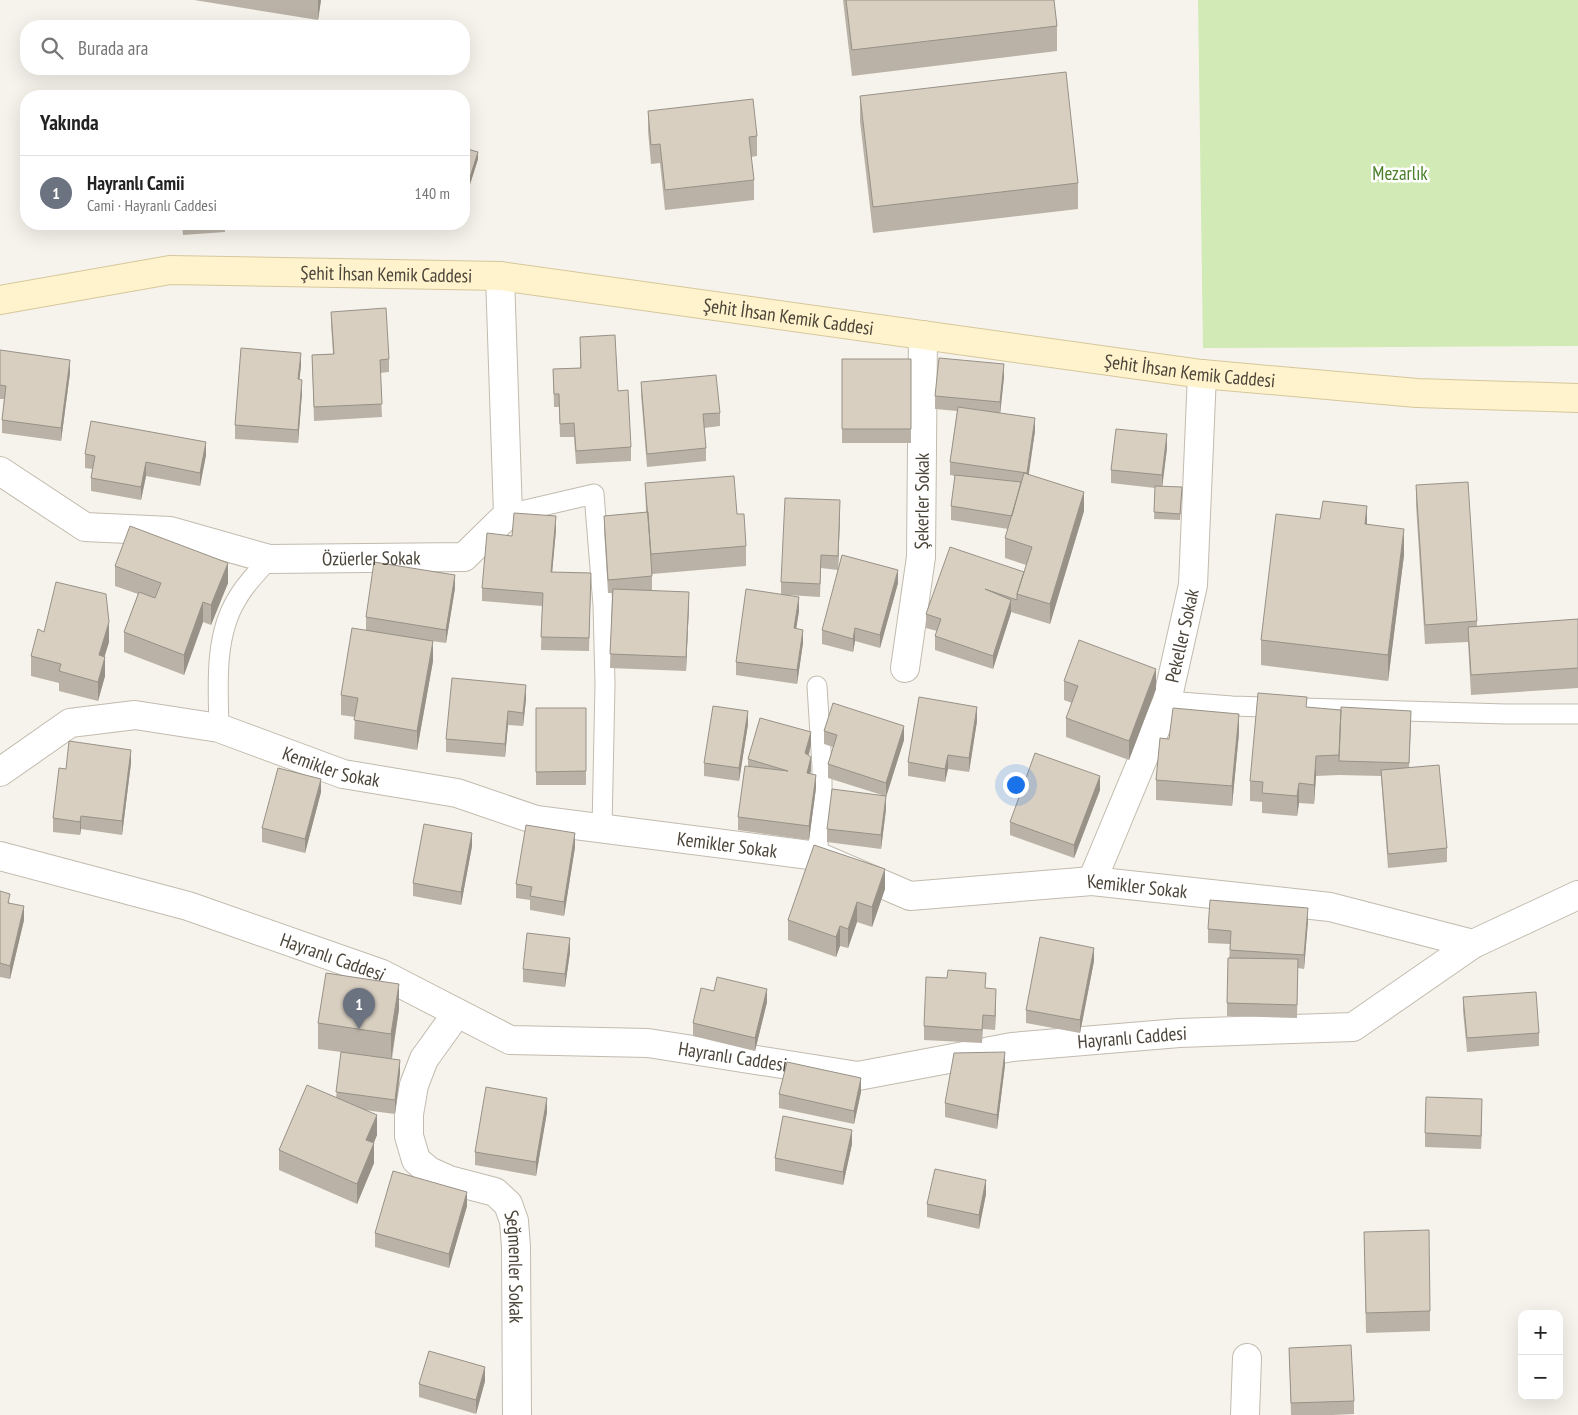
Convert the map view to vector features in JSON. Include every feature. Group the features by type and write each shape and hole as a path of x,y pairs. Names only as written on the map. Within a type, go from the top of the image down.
{"street":[{"name":"Şehit İhsan Kemik Caddesi","path":"0,300 170,270 500,276 1202,374 1417,393 1578,398"},
{"path":"500,276 508,514"},
{"name":"Şekerler Sokak","path":"905,668 920,557 923,335"},
{"name":"Pekeller Sokak","path":"1092,881 1167,701 1193,584 1202,374"},
{"name":"Özüerler Sokak","path":"0,471 85,527 170,531 269,559 464,557 508,514"},
{"name":"Kemikler Sokak","path":"0,772 70,723 135,715 218,728 343,774 457,793 536,820 817,856 910,896 1092,881 1330,907 1473,944"},
{"name":"Hayranlı Caddesi","path":"0,856 188,906 382,974 510,1040 648,1043 858,1076 1012,1047 1179,1033 1353,1028 1473,944 1578,895"},
{"name":"Seğmenler Sokak","path":"457,1014 424,1059 414,1084 409,1114 410,1136 416,1160 429,1171 449,1180 495,1192 508,1204 514,1221 516,1248 517,1415"},
{"path":"1245,1415 1247,1358"}],"lane":[{"path":"508,514 594,494 603,605 604,644 602,828"},
{"path":"218,728 218,670 229,616 236,600 247,584 269,559"},
{"path":"817,686 822,800 817,856"},
{"path":"1167,701 1252,707 1506,714 1578,714"}],"green space":[{"name":"Mezarlık","path":"1198,0 1578,0 1578,346 1203,348"}],"building":[{"path":"846,0 1054,0 1057,26 852,50"},
{"path":"1066,72 1078,183 873,207 860,96"},
{"path":"753,99 757,136 749,137 754,180 665,190 660,144 651,145 648,111"},
{"path":"470,150 478,152 470,177"},
{"path":"386,308 389,359 380,360 382,404 314,407 312,355 334,354 331,312"},
{"path":"615,335 618,391 628,390 631,447 576,451 574,423 560,424 559,394 554,394 553,369 581,368 580,337"},
{"path":"241,348 301,353 298,379 302,380 298,430 235,425"},
{"path":"0,350 70,360 61,428 2,420 6,386 0,385"},
{"path":"939,358 1004,364 1000,402 935,396"},
{"path":"842,359 911,359 911,429 842,429"},
{"path":"716,375 720,413 703,414 706,448 647,454 641,382"},
{"path":"958,407 1035,418 1027,473 950,462"},
{"path":"91,421 206,442 200,473 146,462 141,487 91,478 95,456 85,454"},
{"path":"1116,429 1167,434 1162,475 1111,470"},
{"path":"1024,473 1084,492 1050,604 1017,594 1032,547 1005,538"},
{"path":"955,475 1021,482 1012,516 951,506"},
{"path":"734,476 737,514 744,514 746,546 651,554 645,483"},
{"path":"1468,482 1477,621 1425,625 1416,485"},
{"path":"1155,486 1182,487 1180,514 1154,512"},
{"path":"785,498 840,500 838,556 821,555 820,584 781,582"},
{"path":"1323,501 1367,506 1365,524 1404,529 1388,655 1261,640 1276,514 1320,519"},
{"path":"648,512 652,576 608,580 604,516"},
{"path":"514,513 556,516 551,572 591,573 589,638 541,637 543,593 482,588 487,533 512,536"},
{"path":"130,526 228,563 211,605 203,602 184,655 124,632 139,592 155,598 161,583 115,566"},
{"path":"950,547 1024,572 1017,600 985,589 1011,600 993,656 935,636 941,619 926,614"},
{"path":"842,555 898,570 880,635 855,628 853,639 822,630"},
{"path":"374,562 455,575 446,630 366,617"},
{"path":"56,582 106,594 109,622 99,655 105,657 98,682 59,671 61,664 31,656 38,629 44,632"},
{"path":"613,589 689,592 686,657 610,654"},
{"path":"746,589 799,597 794,628 803,630 797,670 736,662"},
{"path":"1578,619 1578,668 1471,675 1468,627"},
{"path":"352,628 433,641 417,731 354,720 358,698 341,695"},
{"path":"1079,640 1156,669 1129,741 1066,718 1078,686 1064,681"},
{"path":"452,678 526,685 523,713 508,711 505,744 446,739"},
{"path":"1258,693 1307,697 1306,707 1341,710 1339,755 1316,756 1314,785 1299,783 1297,796 1262,793 1263,782 1250,781"},
{"path":"919,697 977,707 969,758 948,755 945,769 908,762"},
{"path":"833,703 904,726 886,783 828,764 837,735 824,731"},
{"path":"713,706 748,711 739,768 704,763"},
{"path":"1341,707 1411,711 1409,763 1339,761"},
{"path":"536,708 586,708 586,771 536,772"},
{"path":"1173,708 1239,714 1232,786 1156,780 1160,738 1169,739"},
{"path":"760,718 811,732 805,753 811,757 807,773 816,775 809,826 738,817 745,766 788,771 748,759"},
{"path":"69,741 131,750 122,821 81,816 80,822 53,818 59,768 66,769"},
{"path":"1035,753 1100,776 1074,845 1010,822"},
{"path":"1439,765 1447,848 1388,854 1381,770"},
{"path":"278,768 321,779 305,839 262,828"},
{"path":"832,789 886,796 881,835 827,829"},
{"path":"424,824 472,833 461,892 413,883"},
{"path":"526,825 575,833 564,902 530,896 532,887 516,884"},
{"path":"814,845 885,869 872,907 857,902 848,929 840,926 836,937 788,920"},
{"path":"0,891 10,894 8,903 24,906 10,966 0,963"},
{"path":"1210,900 1308,908 1304,955 1230,950 1231,931 1208,929"},
{"path":"527,933 570,938 565,974 523,969"},
{"path":"1040,937 1094,948 1080,1020 1026,1010"},
{"path":"1228,958 1298,959 1297,1005 1227,1003"},
{"path":"948,970 986,973 985,988 996,989 995,1016 983,1015 982,1030 924,1026 926,977 947,978"},
{"path":"326,973 399,984 391,1034 318,1023"},
{"path":"717,977 767,989 755,1038 693,1023 701,988 714,991"},
{"path":"1536,992 1539,1033 1467,1038 1463,997"},
{"path":"341,1052 400,1060 395,1100 336,1092"},
{"path":"1005,1052 997,1115 945,1103 954,1053"},
{"path":"787,1062 861,1078 854,1111 779,1094"},
{"path":"307,1085 377,1115 366,1140 374,1143 357,1184 279,1150"},
{"path":"486,1087 547,1098 536,1162 475,1152"},
{"path":"1426,1097 1482,1099 1481,1136 1425,1133"},
{"path":"783,1116 852,1130 843,1172 775,1158"},
{"path":"935,1169 986,1180 979,1215 927,1204"},
{"path":"393,1171 467,1192 449,1254 375,1233"},
{"path":"1429,1230 1430,1311 1366,1313 1364,1232"},
{"path":"1351,1345 1354,1401 1291,1403 1289,1348"},
{"path":"429,1351 485,1367 476,1400 419,1384"}],"place":[{"name":"Hayranlı Camii","path":"359,1029"}]}
